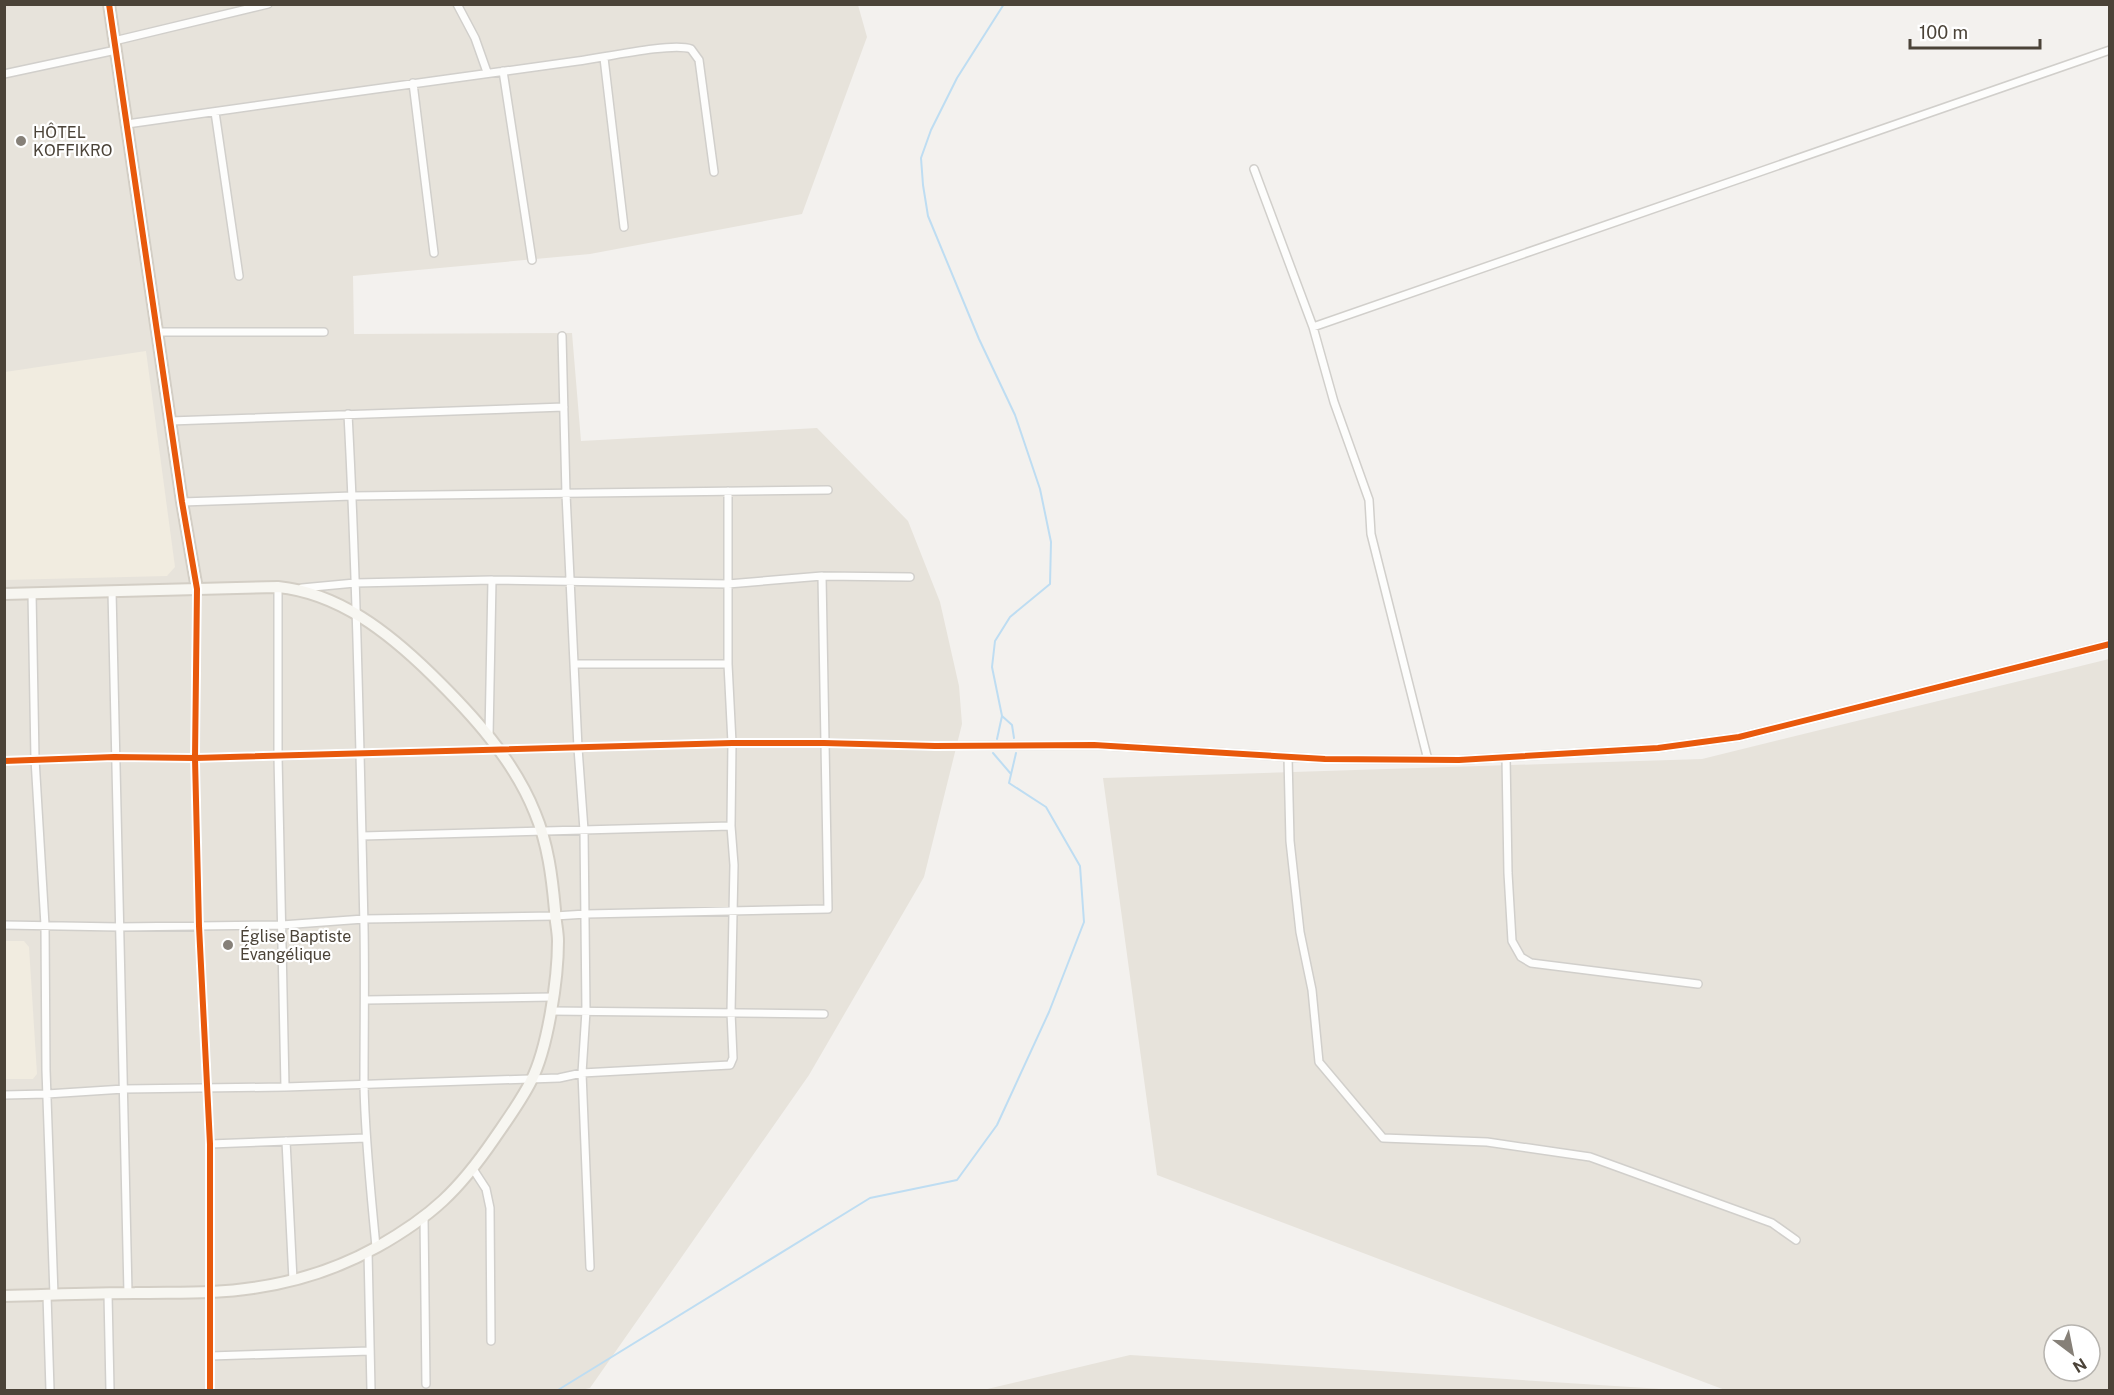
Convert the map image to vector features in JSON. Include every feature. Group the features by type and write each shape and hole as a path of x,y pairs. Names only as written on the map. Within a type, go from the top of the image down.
{"street":[{"path":"109,4 196,589 195,758 210,1144 210,1390"},
{"path":"4,74 268,4"},
{"path":"457,4 475,38 487,72"},
{"path":"127,124 677,46 691,49 699,60 714,172"},
{"path":"1313,327 2109,50"},
{"path":"604,58 624,227"},
{"path":"503,71 532,260"},
{"path":"413,83 434,253"},
{"path":"215,112 239,276"},
{"path":"1254,169 1313,327 1334,402 1369,500 1371,534 1428,760"},
{"path":"158,332 324,332"},
{"path":"562,336 566,494 584,830 586,1011 582,1073 590,1267"},
{"path":"170,421 564,407"},
{"path":"348,414 357,614 366,1000 364,1084 372,1249 371,1390"},
{"path":"182,502 352,496 828,490"},
{"path":"4,1095 124,1089 285,1087 559,1078 582,1073 730,1065 733,1058 731,1012 734,865 730,826 732,743 728,664 728,491"},
{"path":"4,925 119,927 282,925 364,919 828,909 822,576"},
{"path":"299,589 355,583 492,580 728,584 822,576 910,577"},
{"path":"489,736 492,580"},
{"path":"278,586 278,756 285,1087"},
{"path":"4,594 278,586 322,596 357,614 382,631 418,662 489,736 527,795 542,830 547,849 558,939 551,1011 532,1079 473,1168 445,1200 424,1217 372,1249 311,1275 253,1288 4,1296"},
{"path":"112,591 128,1293"},
{"path":"32,593 35,759 45,925 50,1390"},
{"path":"4,761 732,743 935,746 1094,745 1325,759 1428,760 1506,757 1658,748 1739,737 2109,644"},
{"path":"574,664 728,664"},
{"path":"1288,757 1290,841 1300,932 1312,990 1319,1062 1383,1138 1487,1142 1590,1156 1726,1208 1772,1223 1796,1240"},
{"path":"1506,757 1512,942 1521,957 1531,963 1698,984"},
{"path":"362,836 730,826"},
{"path":"366,1000 553,997"},
{"path":"551,1011 824,1014"},
{"path":"210,1144 366,1138"},
{"path":"286,1141 293,1280"},
{"path":"473,1168 486,1189 490,1208 491,1341"},
{"path":"424,1217 426,1384"},
{"path":"108,1294 110,1390"},
{"path":"210,1356 370,1351"}],"shaded area":[{"path":"5,5 858,5 867,37 802,214 590,254 353,276 354,334 572,333 581,441 817,428 908,521 940,602 959,686 962,724 924,877 809,1075 590,1388 581,1390 5,1390"},
{"path":"146,351 175,567 167,576 5,580 5,372"},
{"path":"2109,659 2109,1390 1725,1390 1157,1175 1103,778 1702,759"},
{"path":"5,941 24,941 29,947 37,1074 33,1079 5,1079"},
{"path":"1130,1355 1678,1390 983,1390"}],"waterway":[{"path":"1004,4 957,78 931,130 921,158 928,216 979,339 1015,415 1040,489 1051,542 1050,584 1010,617 995,641 992,667 1002,716 1012,725 1014,738"},
{"path":"997,739 1002,716"},
{"path":"993,753 1011,774"},
{"path":"558,1390 870,1198 957,1180 997,1125 1049,1012 1084,922 1080,866 1046,807 1009,783 1016,753"}],"cycle path":[{"path":"109,4 182,502 197,589 195,758 199,926 210,1144 210,1390"},
{"path":"4,761 732,743 935,746 1094,745 1325,759 1459,760 1658,748 1739,737 2110,644"}],"place":[{"name":"HÔTEL KOFFIKRO","path":"21,141"},
{"name":"Église Baptiste Évangélique","path":"228,945"}]}
